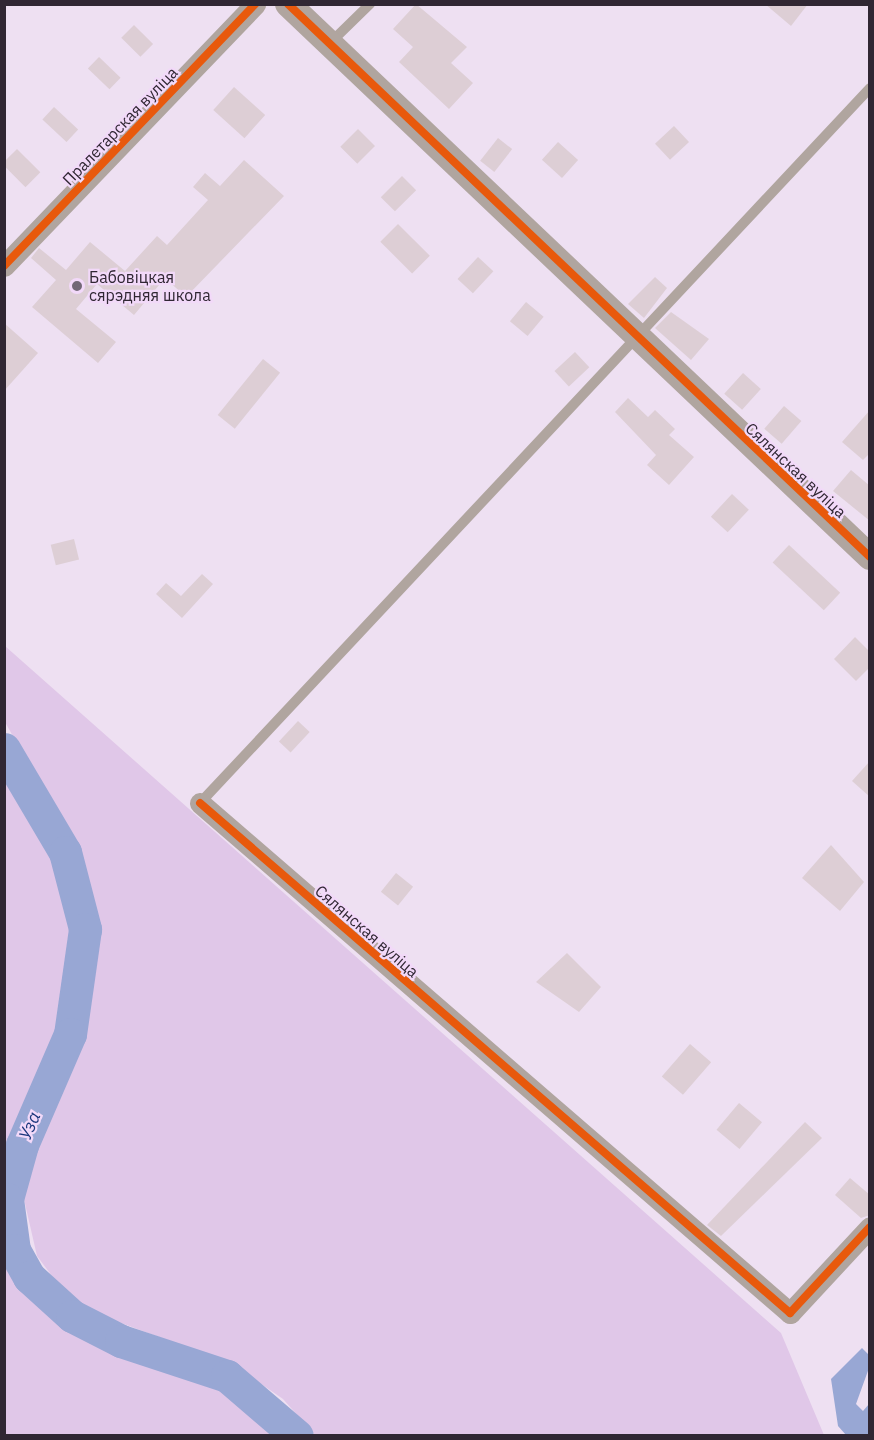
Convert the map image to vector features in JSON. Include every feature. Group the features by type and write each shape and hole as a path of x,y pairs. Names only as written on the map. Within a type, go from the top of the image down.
{"street":[{"name":"Пралетарская вуліца","path":"4,266 255,4"},
{"name":"Сялянская вуліца","path":"288,4 328,45 634,337 870,557"},
{"name":"Сялянская вуліца","path":"200,803 790,1314 870,1227"}],"lane":[{"path":"328,45 370,4"},
{"path":"200,803 634,337 870,88"}],"shaded area":[{"path":"5,646 781,1333 824,1435 315,1435 283,1399 232,1364 102,1316 64,1292 37,1256 23,1195 31,1157 64,1086 91,1002 95,925 75,847 5,722"},
{"path":"5,773 46,836 69,903 73,934 59,1025 5,1165"},
{"path":"5,1254 19,1281 74,1333 217,1386 276,1435 5,1435"}],"water":[{"path":"862,1348 869,1355 869,1368 856,1404 863,1411 869,1404 869,1435 846,1435 838,1426 831,1379"}],"building":[{"path":"416,4 467,47 451,63 473,83 449,109 399,62 413,47 393,29"},
{"path":"765,4 808,4 791,26"},
{"path":"134,25 153,44 140,57 121,38"},
{"path":"99,57 121,78 109,89 88,69"},
{"path":"234,87 265,115 244,138 213,110"},
{"path":"54,107 78,130 67,142 42,119"},
{"path":"674,126 689,142 670,160 655,144"},
{"path":"358,129 375,146 357,164 340,147"},
{"path":"498,138 512,149 494,172 480,161"},
{"path":"558,142 578,160 562,178 542,160"},
{"path":"17,149 40,172 25,187 4,166 4,162"},
{"path":"244,160 284,196 186,297 165,278 134,315 97,284 76,309 116,342 98,363 32,307 56,280 31,258 39,248 66,270 90,242 125,271 157,236 167,245 208,200 193,187 205,173 220,186"},
{"path":"402,176 416,190 395,211 381,197"},
{"path":"398,224 430,256 412,273 380,242"},
{"path":"478,257 493,271 473,293 458,279"},
{"path":"655,277 667,288 644,318 628,304"},
{"path":"526,302 544,317 528,336 510,321"},
{"path":"671,312 709,339 691,360 655,328"},
{"path":"4,323 38,353 4,391"},
{"path":"575,352 589,367 569,386 555,371"},
{"path":"263,359 280,373 235,429 218,415"},
{"path":"743,373 761,389 742,410 724,394"},
{"path":"628,398 648,417 655,410 675,429 669,435 694,457 669,485 647,465 656,455 615,412"},
{"path":"784,406 801,421 782,444 764,429"},
{"path":"870,410 870,453 863,460 842,442"},
{"path":"851,470 870,486 870,521 833,491"},
{"path":"732,494 749,510 728,532 711,517"},
{"path":"74,539 79,559 56,565 51,545"},
{"path":"789,545 840,593 824,610 773,563"},
{"path":"202,574 213,584 182,618 156,594 166,583 181,596"},
{"path":"855,637 870,652 870,667 856,681 834,659"},
{"path":"298,721 310,732 291,752 279,741"},
{"path":"870,761 870,797 852,781"},
{"path":"831,845 864,882 840,911 802,878"},
{"path":"396,873 413,887 398,905 381,892"},
{"path":"567,953 601,987 579,1012 536,982"},
{"path":"690,1044 711,1062 683,1095 662,1076"},
{"path":"739,1103 762,1122 739,1149 717,1130"},
{"path":"805,1122 822,1138 721,1236 707,1225"},
{"path":"850,1178 870,1195 870,1215 861,1218 835,1195"}],"waterway":[{"name":"Уза","path":"4,749 65,852 85,929 70,1034 22,1145 7,1199 14,1250 29,1277 72,1316 121,1341 227,1376 297,1436"}],"cycle path":[{"path":"4,266 255,4"},
{"path":"288,4 870,557"},
{"path":"200,803 790,1313 870,1227"}],"place":[{"name":"Бабовіцкая сярэдняя школа","path":"77,286"}]}
